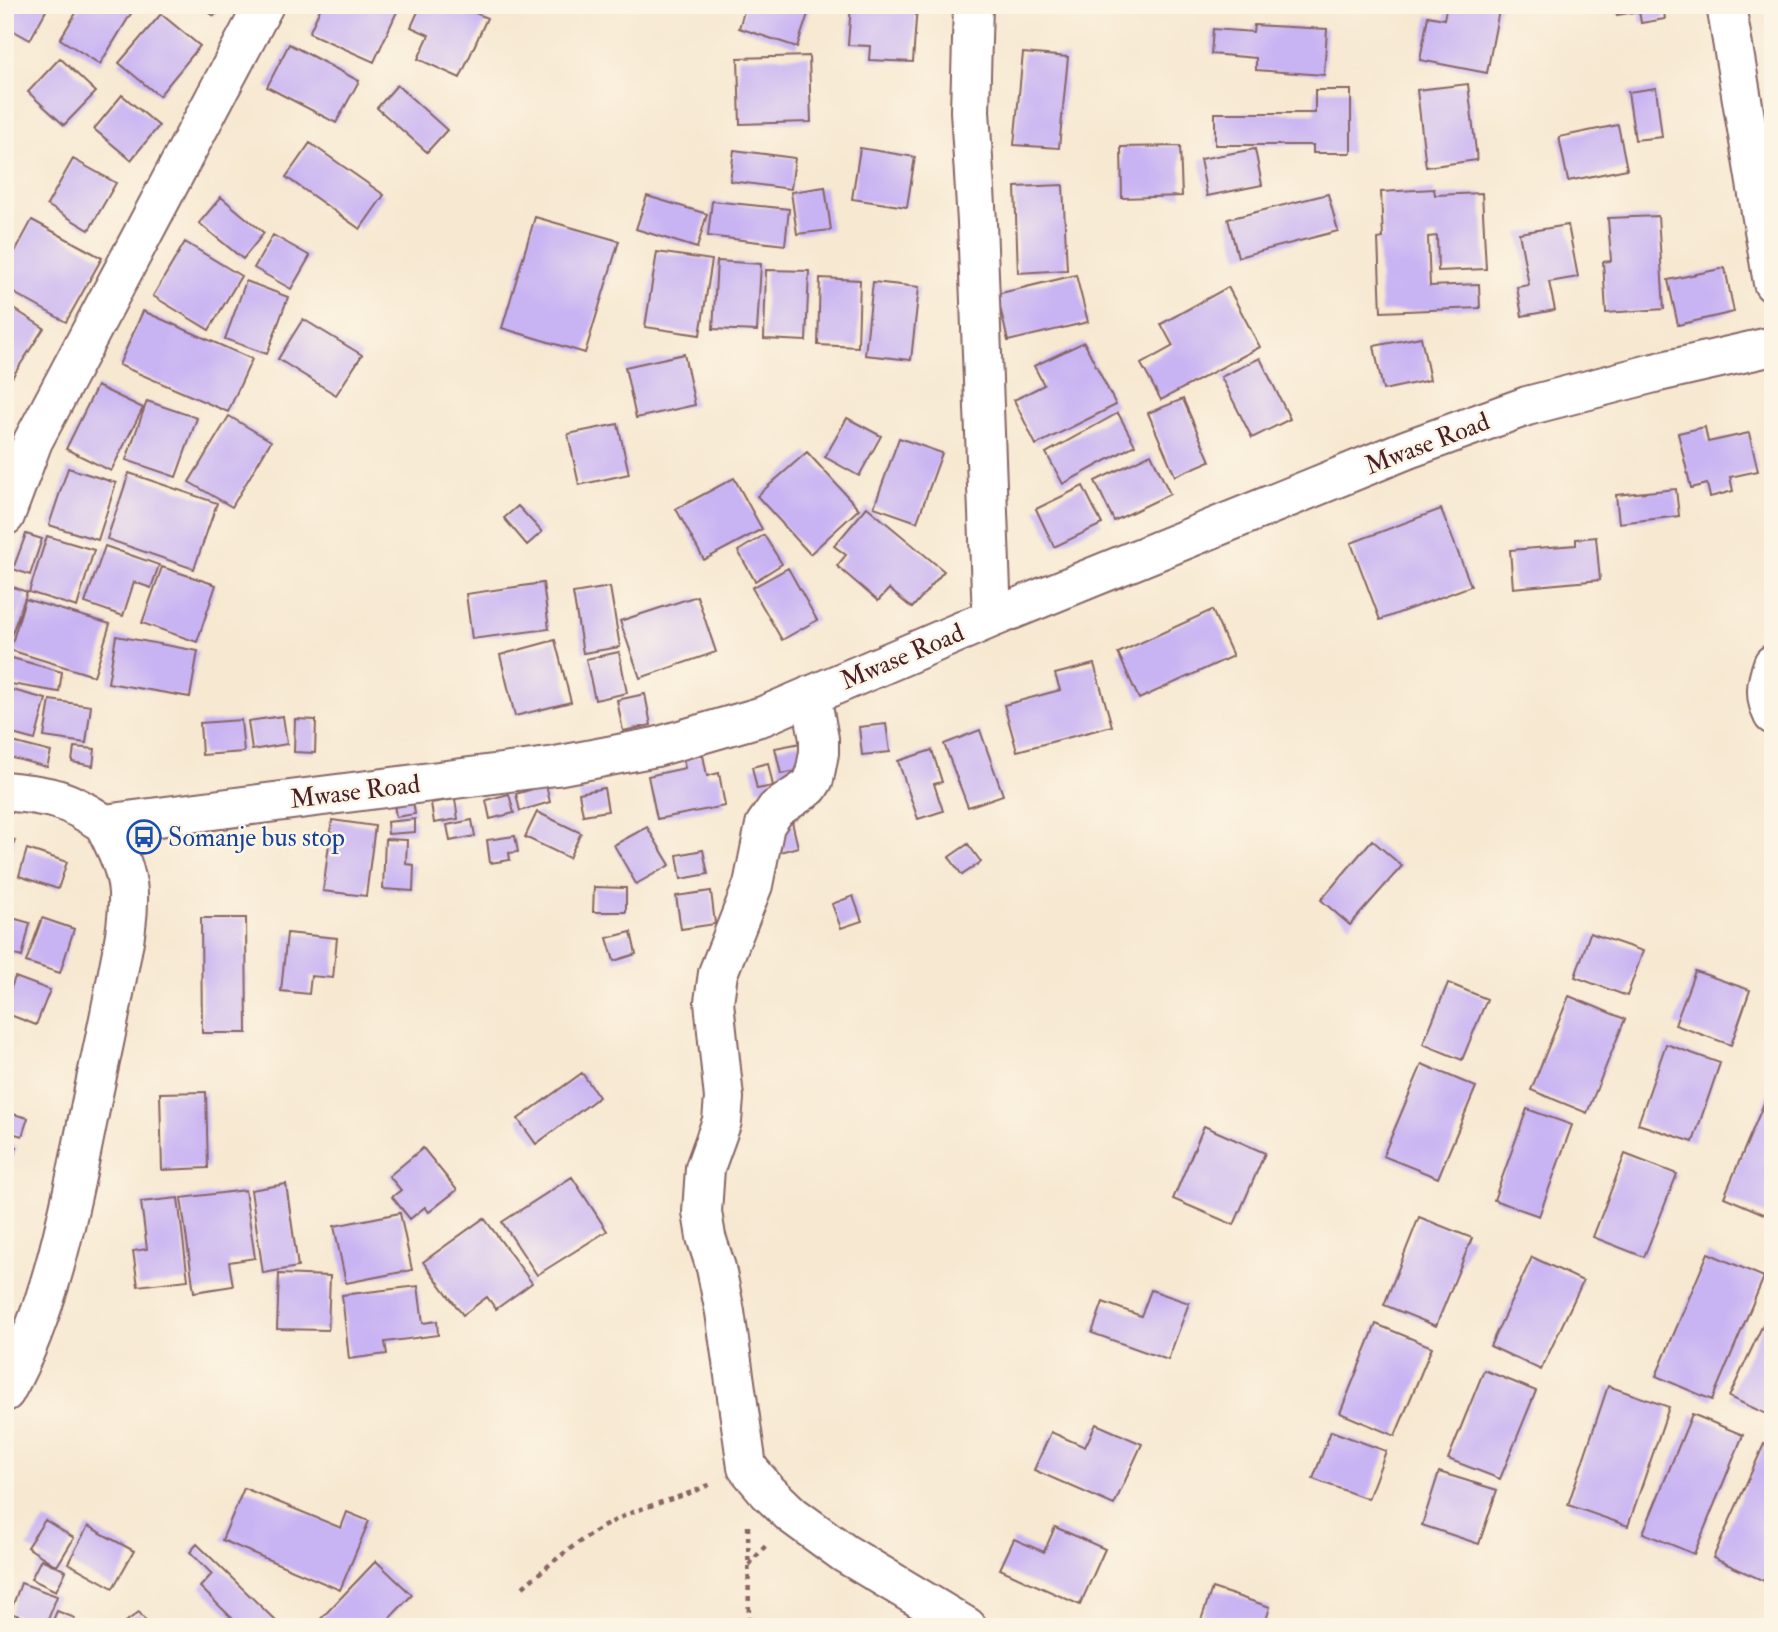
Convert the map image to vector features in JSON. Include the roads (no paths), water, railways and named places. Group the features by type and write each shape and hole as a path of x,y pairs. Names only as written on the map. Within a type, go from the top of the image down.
{"street":[{"path":"5,516 33,441 264,5"},
{"path":"973,5 970,111 977,222 992,618"},
{"path":"1726,5 1773,283"},
{"name":"Mwase Road","path":"104,824 569,764 656,747 763,716 992,618 1408,449 1527,407 1654,373 1773,346"},
{"path":"1773,664 1765,686 1766,702 1773,715"},
{"path":"811,695 819,753 814,779 809,786 776,809 765,825 752,884 718,973 714,1003 724,1098 722,1121 705,1168 702,1212 706,1237 725,1312 747,1467 792,1515 844,1553 967,1627"},
{"path":"5,791 54,797 78,806 104,824 120,856 128,891 127,928 100,1063 56,1256 20,1366 5,1392"}],"place":[{"name":"Somanje bus stop","path":"144,837"}]}
